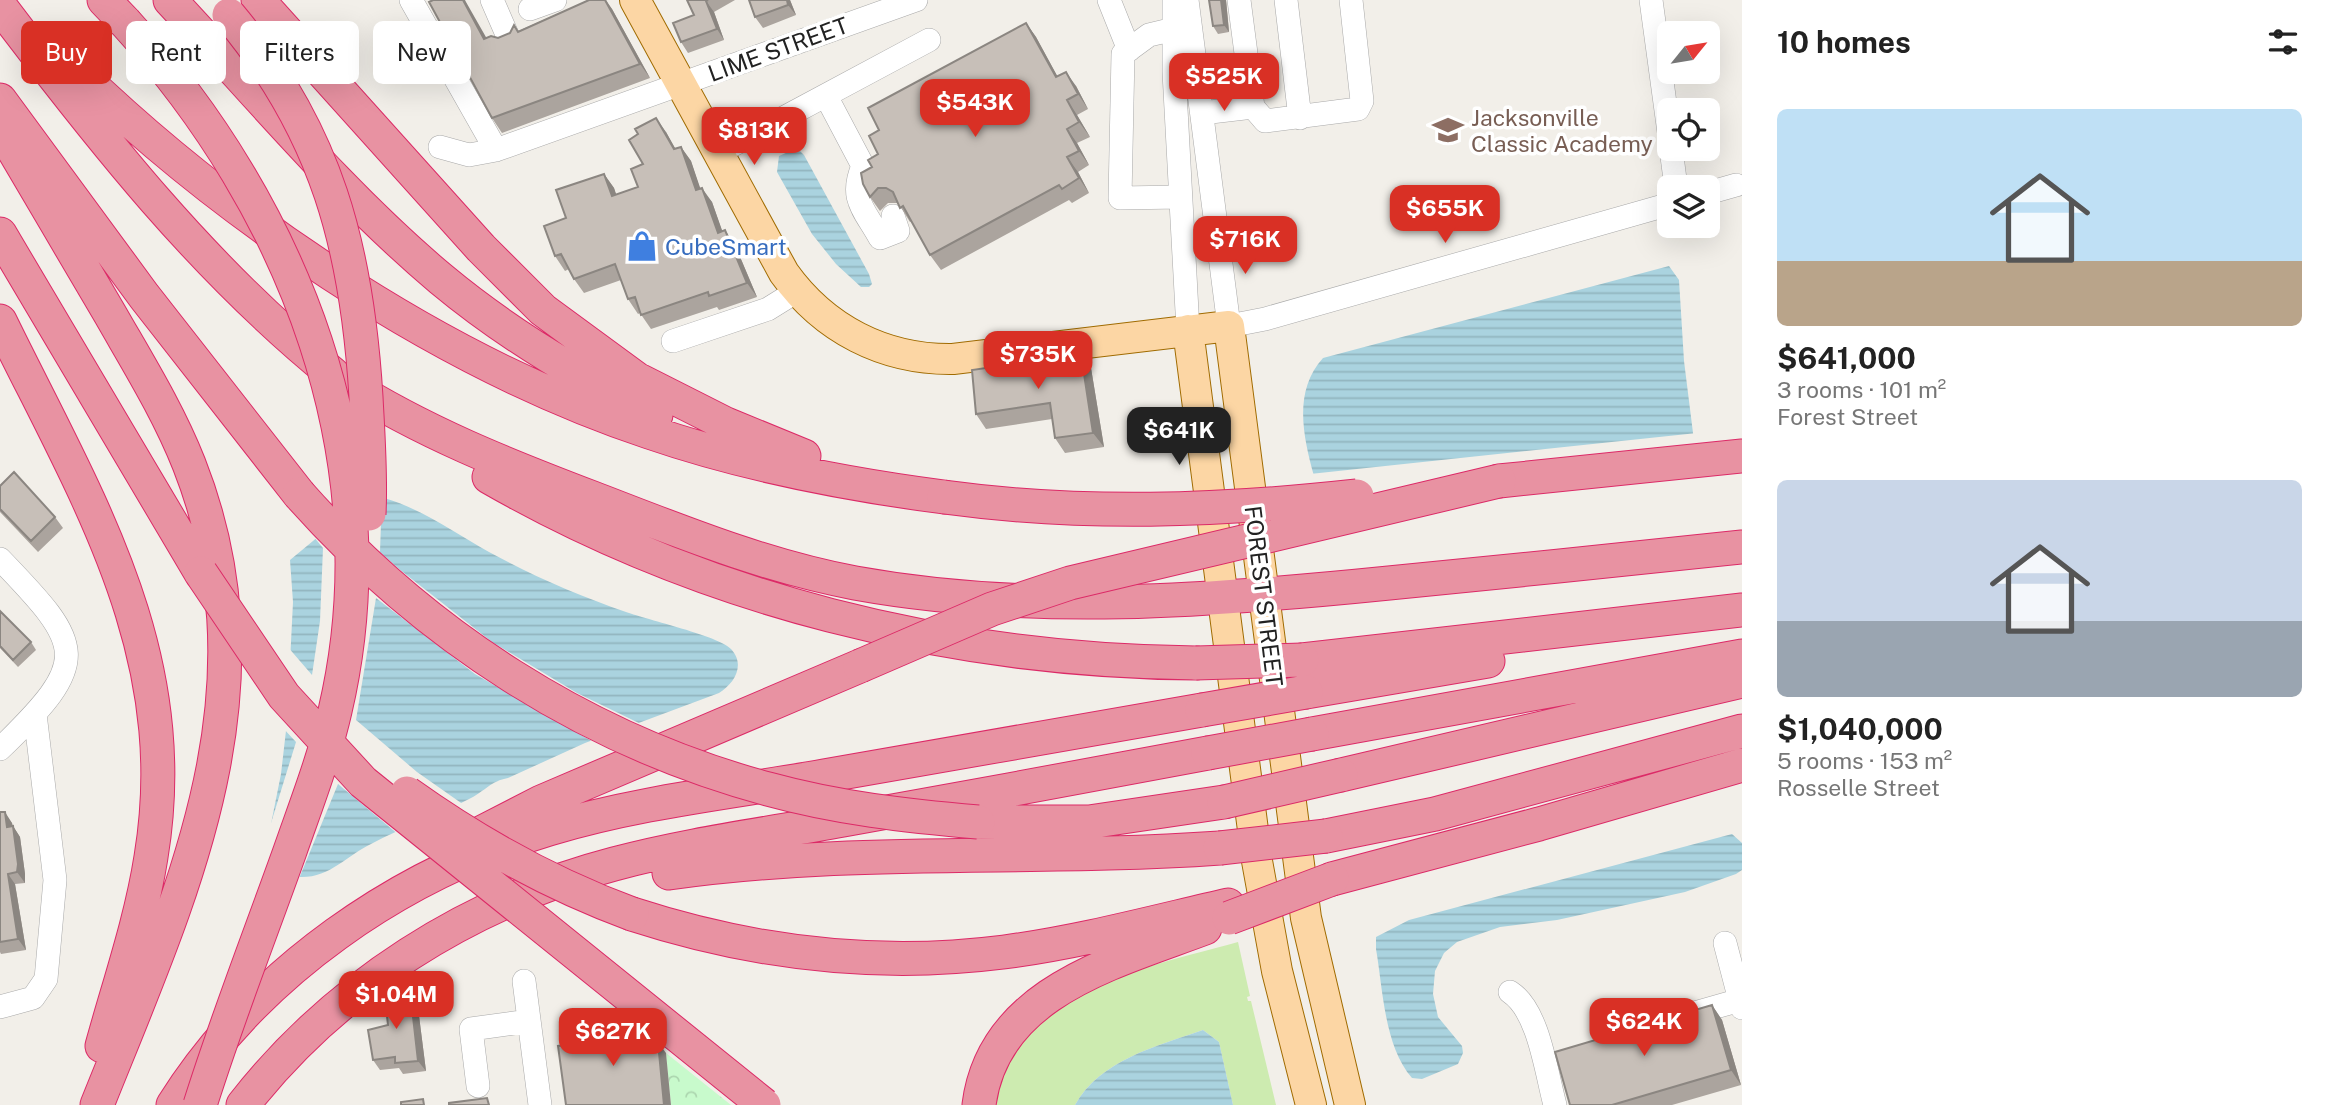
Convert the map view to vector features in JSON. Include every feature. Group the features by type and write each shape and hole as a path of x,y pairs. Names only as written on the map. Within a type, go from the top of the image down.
{"highway":[{"path":"7,0 68,63 148,135 264,226 358,289 458,347 566,400 650,433 767,465 841,483 944,497 1063,509 1183,511 1264,506 1742,456"},
{"path":"170,0 368,211 457,291 523,340 574,372 673,424 767,465"},
{"path":"258,0 499,268 544,310 589,346 645,383 762,440 855,475 944,497"},
{"path":"0,6 115,153 193,244 261,312 344,382 409,430 524,496 620,543 727,584 830,615 967,644 1081,659 1196,663 1304,676 1742,616"},
{"path":"200,1105 318,770 361,599 370,509 363,344 357,293 340,218 314,148 279,82 222,8"},
{"path":"114,11 178,84 230,159 275,238 313,332 335,410 350,500 351,591 341,682"},
{"path":"0,100 150,305 299,494 387,583 461,642 567,709 652,749 769,790 899,814 978,822 1062,823 1194,807 1742,681"},
{"path":"0,127 150,382 178,437 208,524 224,618 221,718 201,829 173,917 97,1105"},
{"path":"0,234 201,573 284,696 322,741 363,782 764,1105"},
{"path":"0,321 102,528 126,586 143,644 156,724 158,797 151,857 86,1105"},
{"path":"344,382 419,426 499,463 695,537 795,569 867,584 998,600 1096,603 1222,599 1742,547"},
{"path":"173,1105 198,1070 242,1019 334,936 417,872 480,832 541,802 992,609 1070,583 1499,481"},
{"path":"201,573 253,646 285,685 381,774 447,821 507,858 562,886 632,914 675,928 765,948 836,956 915,959 1035,948 1229,912"},
{"path":"334,936 384,903 455,864 516,840 578,821 1202,710 1304,676 1742,610"},
{"path":"243,1105 331,1013 379,974 447,930 543,886 629,860 1742,656"},
{"path":"447,930 504,910 589,887 718,867 874,855 1124,853 1220,848 1326,835 1435,814 1742,731"},
{"path":"979,1105 982,1083 996,1051 1014,1025 1039,1002 1088,973 1229,912 1332,879 1559,819 1742,765"}],"main road":[{"path":"635,0 779,265 797,291 830,321 869,344 907,357 953,359 1229,326"},
{"name":"FOREST STREET","path":"1229,326 1307,918 1350,1105"},
{"name":"FOREST STREET","path":"1188,330 1264,902 1311,1105"}],"street":[{"path":"411,0 496,150"},
{"path":"492,0 509,39"},
{"path":"530,9 555,0"},
{"name":"LIME STREET","path":"440,147 469,155 496,150 916,0"},
{"path":"1109,0 1129,50"},
{"name":"FOREST STREET","path":"1174,0 1180,197 1188,330"},
{"name":"FOREST STREET","path":"1187,0 1229,326"},
{"path":"1239,0 1253,107 1265,121 1359,109 1362,101 1351,0"},
{"path":"1286,0 1300,118"},
{"path":"1651,0 1664,98"},
{"path":"1174,29 1149,35 1123,54 1120,198 1180,197"},
{"path":"718,153 929,40"},
{"path":"826,96 870,176 856,183 855,193 880,238 898,231 893,215"},
{"path":"1202,113 1253,107"},
{"path":"1720,190 1736,185"},
{"path":"1229,326 1265,319 1657,208"},
{"path":"673,341 768,309 797,291"},
{"path":"0,559 47,608 66,643 65,668 61,681 35,715 2,743"},
{"path":"0,1007 33,998 46,979 55,880 35,715"},
{"path":"1658,1024 1741,1004 1725,943"},
{"path":"524,981 540,1105"},
{"path":"1510,992 1526,1007 1555,1105"},
{"path":"478,1086 471,1029 529,1021"},
{"path":"1542,1059 1568,1052"}],"green space":[{"path":"1238,942 1250,996 1247,997 1248,1001 1251,1001 1276,1105 1233,1105 1219,1042 1203,1030 1149,1049 1114,1066 1086,1090 1075,1105 995,1105 1000,1083 1014,1049 1032,1027 1055,1008 1115,978"},
{"path":"666,1053 731,1105 671,1105"}],"water":[{"path":"797,148 804,155 869,274 872,284 869,287 861,287 836,264 812,234 777,172 779,156"},
{"path":"1669,266 1679,280 1684,361 1696,457 1314,476 1304,430 1304,399 1307,385 1323,358"},
{"path":"384,498 425,515 489,552 556,585 608,606 724,644 731,649 738,661 736,674 729,685 719,693 585,743 497,781 471,798 371,844 328,871 309,877 298,877 271,824 281,774 287,722 293,602 290,560 319,536"},
{"path":"1732,834 1742,843 1742,870 1736,874 1685,892 1557,920 1500,927 1457,942 1444,953 1435,971 1433,994 1438,1017 1462,1046 1463,1053 1458,1064 1422,1079 1412,1078 1403,1065 1390,1034 1376,937 1409,920"},
{"path":"1203,1030 1219,1042 1233,1105 1075,1105 1099,1077 1114,1066 1149,1049"}],"pier":[{"path":"1697,433 1700,457 1357,505 1322,492 1310,474"},
{"path":"382,494 380,552 399,569 492,642 577,693 643,725 595,743 475,674 376,598 356,720 417,772 464,805 399,835 338,784 298,881 288,877 273,860 267,836 296,742 282,727 287,646 312,675 320,621 323,548 313,536"}],"building":[{"path":"463,0 484,39 491,36 498,38 510,33 514,25 518,32 589,0 605,0 640,64 492,118 471,79 471,21 439,21 429,2"},
{"path":"687,0 708,0 706,1 717,29 681,42 673,23 694,15"},
{"path":"749,0 787,0 788,5 755,17"},
{"path":"1209,0 1221,0 1224,25 1213,26"},
{"path":"1026,23 1056,77 1066,72 1078,94 1067,100 1079,122 1067,129 1079,151 1067,157 1079,178 1062,189 1059,185 930,255 893,192 878,188 870,197 863,184 861,173 872,167 868,160 878,154 869,136 879,130 868,108"},
{"name":"CubeSmart","path":"656,118 674,149 681,147 696,190 702,188 718,233 725,230 747,283 709,296 708,292 641,315 635,297 628,299 615,264 574,279 561,254 555,256 544,226 566,218 556,190 604,174 612,196 638,187 631,169 643,164 629,140 638,134 635,129"},
{"path":"1081,354 1093,433 1055,438 1050,403 976,414 972,370"},
{"path":"14,472 55,517 31,541 0,509 0,486"},
{"path":"0,611 31,642 13,660 0,646"},
{"path":"0,812 5,812 7,827 13,826 18,864 17,872 8,874 18,939 0,942"},
{"path":"410,990 418,1061 395,1063 395,1057 373,1060 368,1030 388,1025 385,999 394,998 393,992"},
{"path":"1712,1005 1731,1070 1612,1105 1570,1105 1555,1052 1616,1034 1624,1024 1621,1011 1634,1008 1639,1020 1651,1023"},
{"path":"621,1017 658,1042 664,1105 566,1105 558,1046 604,1041 602,1019"},
{"path":"487,1098 489,1105 449,1105 449,1103"},
{"path":"423,1099 424,1105 401,1105 401,1102"}],"place":[{"name":"Jacksonville Classic Academy","path":"1448,130"},
{"name":"CubeSmart","path":"642,246"}]}
